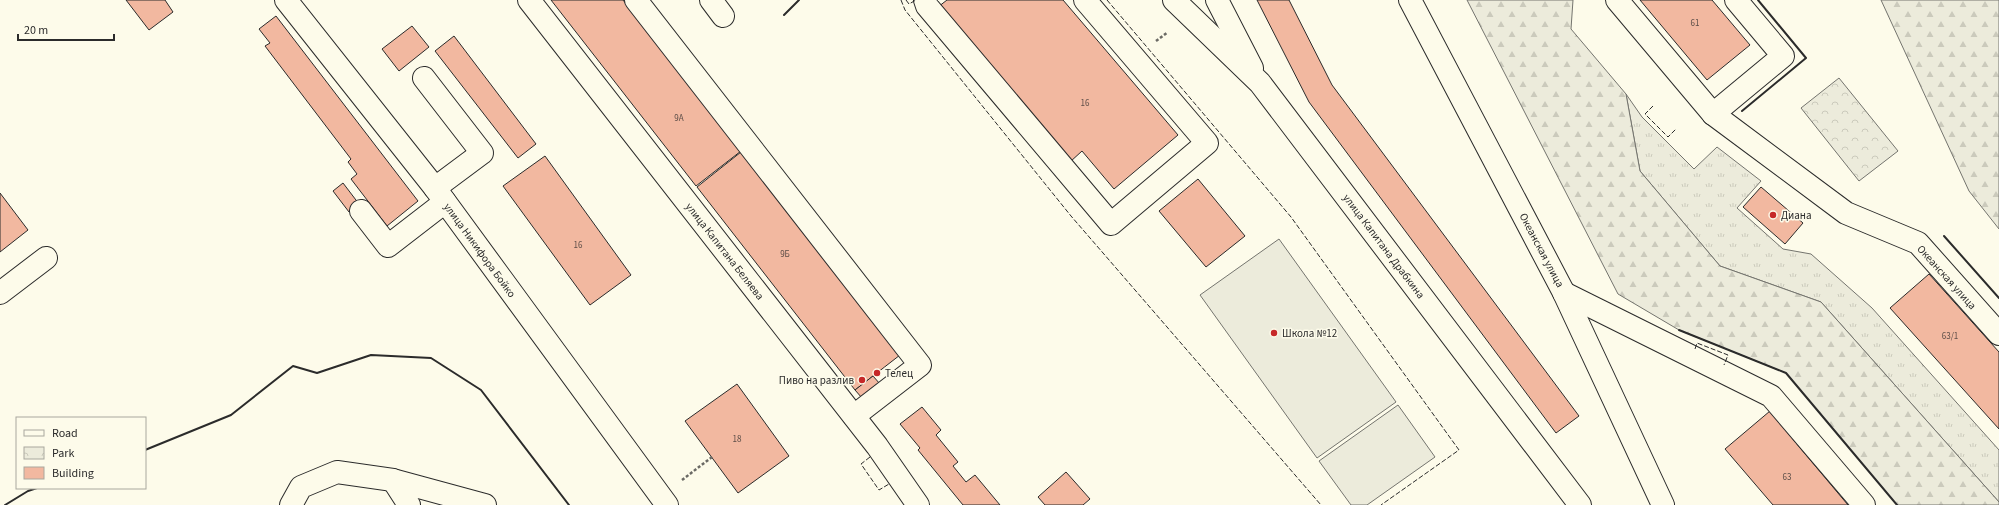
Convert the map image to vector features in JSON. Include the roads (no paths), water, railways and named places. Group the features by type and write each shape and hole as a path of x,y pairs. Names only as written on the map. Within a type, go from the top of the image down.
{"street":[{"name":"улица Никифора Бойко","path":"286,0 440,195 664,501"},
{"name":"улица Капитана Беляева","path":"529,0 854,416 918,505"},
{"path":"636,0 920,365 854,416"},
{"path":"928,2 1111,224 1207,143 1085,0"},
{"name":"улица Капитана Драбкина","path":"1174,0 1260,83 1580,505"},
{"path":"1217,0 1260,83"},
{"name":"Океанская улица","path":"1410,0 1564,293 1663,505"},
{"name":"Океанская улица","path":"1617,0 1713,114 1846,213 1918,243 1999,334"},
{"path":"1713,114 1783,56 1736,0"},
{"path":"361,211 388,246 482,153 424,78"},
{"path":"0,293 46,258"},
{"path":"1564,293 1770,396 1864,505"},
{"path":"291,505 301,487 337,472 393,480 485,505"},
{"path":"393,480 410,505"}],"place":[{"name":"Диана","path":"1773,215"},
{"name":"Школа №12","path":"1274,333"},
{"name":"Телец","path":"877,373"},
{"name":"Пиво на разлив","path":"862,380"}]}
